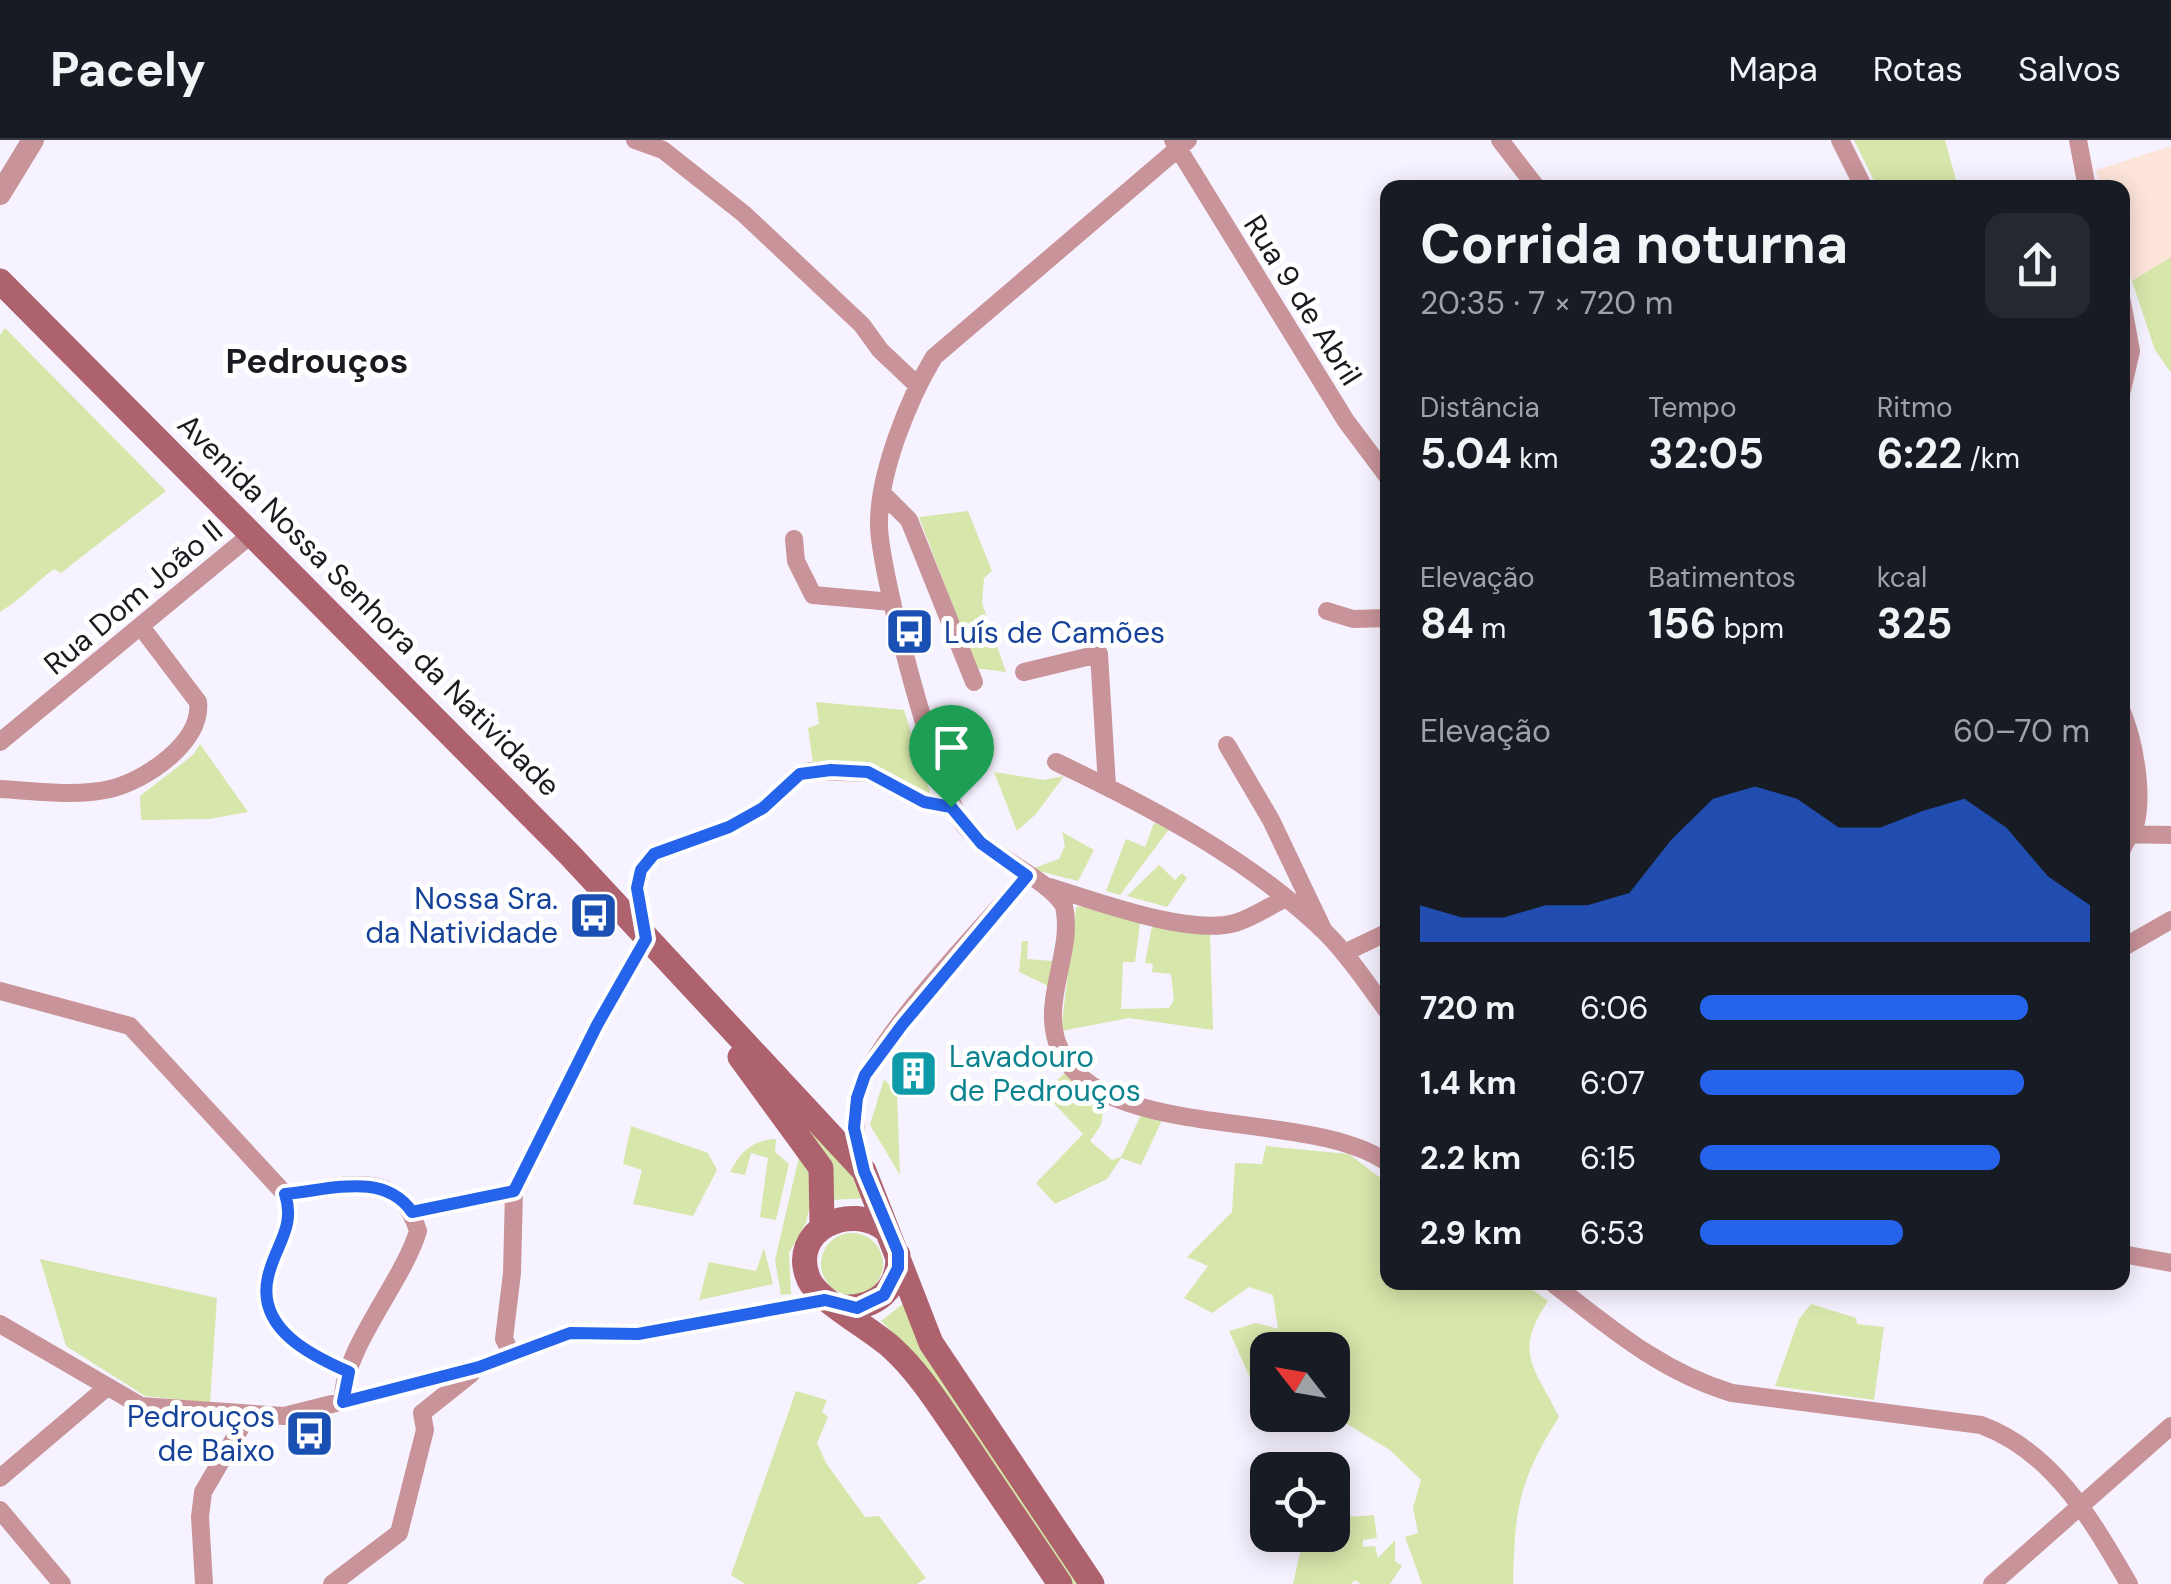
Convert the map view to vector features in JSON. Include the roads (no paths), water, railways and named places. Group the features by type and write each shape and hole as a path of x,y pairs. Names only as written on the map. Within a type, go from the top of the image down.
{"main road":[{"name":"Avenida Nossa Senhora da Natividade","path":"0,281 569,854 864,1171 876,1191 918,1312 946,1369 1092,1584"},
{"name":"Avenida Nossa Senhora da Natividade","path":"685,980 820,1168 822,1226 807,1250 806,1264 808,1278 833,1304"},
{"path":"822,1226 856,1215 892,1242 898,1268 884,1295 872,1304 833,1304"},
{"path":"833,1304 886,1341 918,1375 1060,1584"}],"street":[{"path":"1,191 32,140"},
{"path":"635,140 664,150 744,214 862,325 880,350 916,385"},
{"path":"1500,140 1532,180"},
{"path":"1840,140 1860,180"},
{"path":"2078,140 2086,180"},
{"path":"1180,142 953,338 916,385 879,524 892,602 951,807 981,843 1059,898 1067,917 1053,1022 1056,1042 1066,1060 1089,1085 1107,1096 1157,1110 1313,1133 1380,1151"},
{"name":"Rua 9 de Abril","path":"1180,142 1346,422 1380,467"},
{"path":"884,495 908,520 974,682"},
{"name":"Rua Dom João II","path":"0,742 254,533"},
{"path":"794,539 796,560 813,596 892,602"},
{"path":"1326,610 1353,619 1380,618"},
{"path":"0,789 114,789 160,763 187,740 200,715 198,702 142,628"},
{"path":"1024,672 1099,654 1106,786"},
{"path":"2130,743 2136,810 2136,823 2130,832"},
{"path":"1226,745 1271,820 1325,932"},
{"path":"1056,762 1165,815 1284,898 1325,932 1380,1001"},
{"path":"511,1353 504,1339 512,1274 514,1191 597,1025 646,939 637,888 641,870 654,854 746,818 775,800 800,774 831,770 868,772 924,802 951,807"},
{"path":"2130,839 2171,835"},
{"path":"864,1171 854,1128 865,1075 946,969 1027,876"},
{"path":"1045,886 1166,918 1213,925 1233,924 1284,898"},
{"path":"2130,943 2171,920"},
{"path":"1344,953 1380,936"},
{"path":"0,990 130,1026 285,1194 290,1221 268,1278 267,1293 291,1341 349,1372"},
{"path":"285,1194 382,1186 400,1194 418,1231 410,1256 379,1308 349,1372 343,1402"},
{"path":"412,1212 514,1191"},
{"path":"2130,1255 2171,1263"},
{"path":"1561,1290 1645,1355 1698,1383 1732,1394 1981,1425 2004,1434 2060,1480 2082,1504 2130,1584"},
{"path":"0,1324 106,1388 154,1410 248,1416 312,1412 479,1367 570,1333 638,1334 833,1304"},
{"path":"332,1584 398,1533 425,1430 422,1413 479,1367"},
{"path":"0,1478 106,1388"},
{"path":"204,1584 200,1516 203,1492 248,1416"},
{"path":"1992,1584 2171,1426"},
{"path":"0,1510 62,1584"}],"place":[{"name":"Luís de Camões","path":"909,632"},
{"name":"Nossa Sra. da Natividade","path":"593,915"},
{"name":"Lavadouro de Pedrouços","path":"914,1073"},
{"name":"Pedrouços de Baixo","path":"310,1433"}],"district":[{"name":"Pedrouços","path":"317,361"}]}
